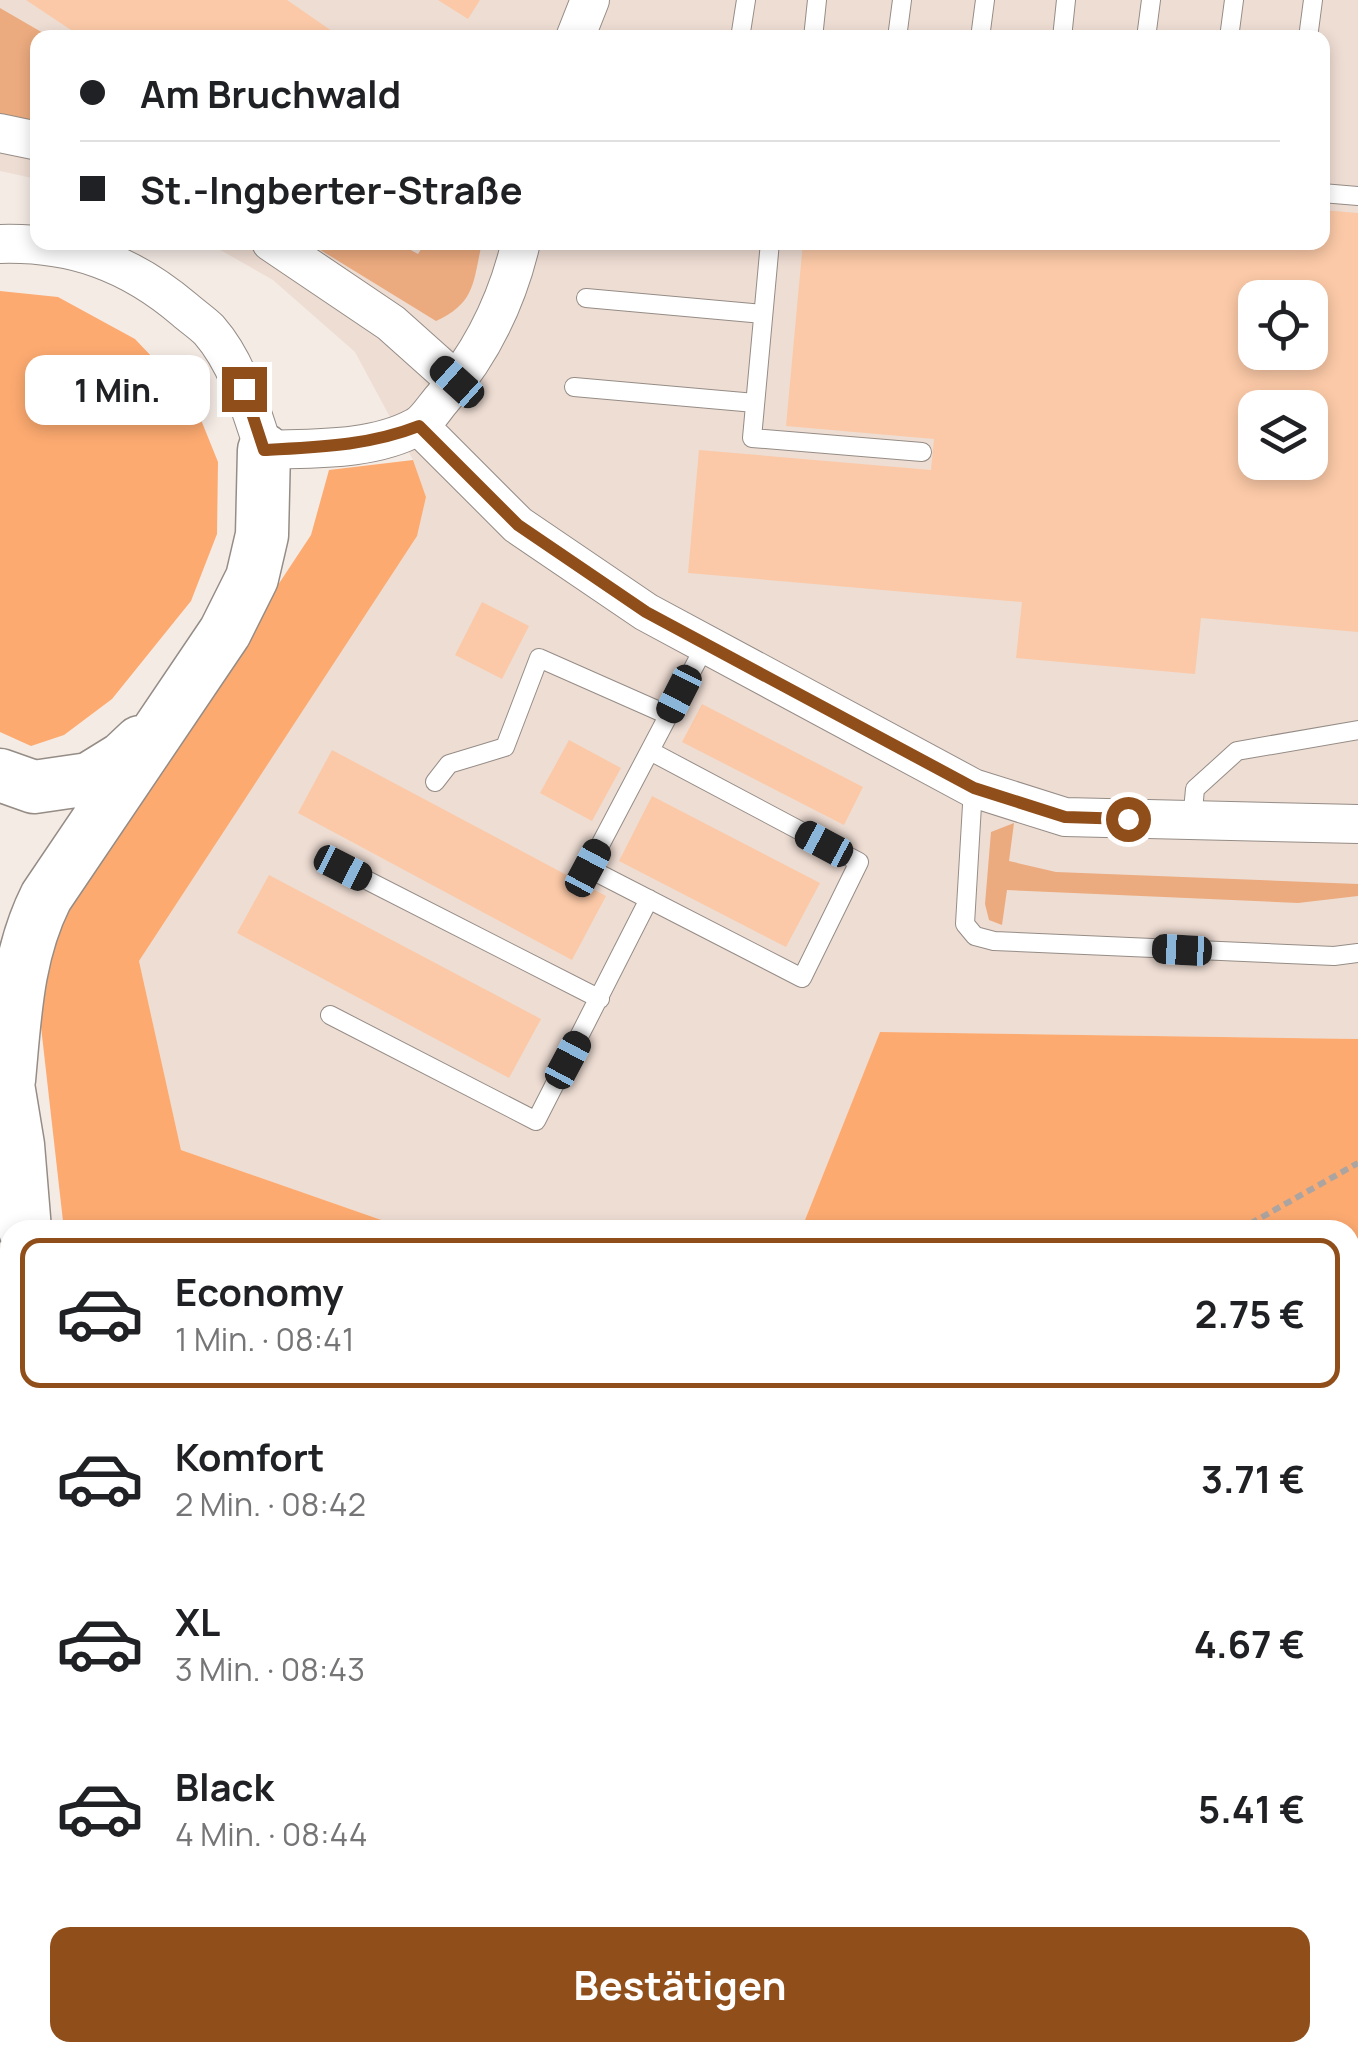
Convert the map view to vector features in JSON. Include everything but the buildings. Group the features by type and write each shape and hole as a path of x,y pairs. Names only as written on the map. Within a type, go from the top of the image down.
{"main road":[{"path":"21,1220 4,1059 19,969 32,923 162,720 225,632 252,578 262,535 264,450"},
{"path":"0,775 34,787 89,779 123,758 162,720"},
{"path":"0,1177 18,1220"}],"street":[{"path":"578,30 590,0"},
{"path":"0,133 30,140"},
{"path":"0,244 30,244"},
{"path":"65,250 96,255 155,284 210,331 244,389 264,450 384,440 419,426 457,382 488,337 514,274 518,250"},
{"path":"283,250 391,323 457,382"},
{"path":"419,426 518,525 646,612 974,788 1065,817 1358,824"}],"lane":[{"path":"742,30 746,0"},
{"path":"814,30 818,0"},
{"path":"898,30 902,0"},
{"path":"981,30 985,0"},
{"path":"1063,30 1066,0"},
{"path":"1147,30 1151,0"},
{"path":"1230,30 1234,0"},
{"path":"1309,30 1313,0"},
{"path":"1330,194 1358,196"},
{"path":"769,250 752,438 922,452"},
{"path":"586,298 763,314"},
{"path":"574,386 755,403"},
{"path":"650,751 859,862 802,978 588,868 706,644"},
{"path":"435,782 449,764 506,747 539,658 668,715"},
{"path":"1192,822 1195,789 1236,751 1358,730"},
{"path":"974,788 965,924 975,936 994,941 1126,947 1334,956 1358,953"},
{"path":"343,868 600,999"},
{"path":"330,1015 536,1121 649,899"}],"path":[{"path":"1256,1220 1358,1163"}],"shaded area":[{"path":"0,0 1358,0 1358,1039 880,1032 805,1220 381,1220 181,1150 139,961 416,536 426,497 413,460 355,352 273,280 220,250 1330,250 1330,30 30,30 30,177 0,171"},
{"path":"0,8 38,30 30,30 30,122 0,115"},
{"path":"320,250 411,250 418,254 421,250 480,250 466,298 436,321"},
{"path":"0,291 58,297 135,339 193,400 218,462 217,534 191,601 112,699 64,735 31,746 0,732"},
{"path":"413,460 426,497 417,536 139,961 181,1150 381,1220 63,1220 33,956 311,535 329,470"},
{"path":"1014,823 1009,861 1056,872 1358,884 1358,896 1298,903 1007,890 1002,925 989,920 985,904 991,832"},
{"path":"880,1032 1358,1039 1358,1220 805,1220"}],"route":[{"path":"244,389 264,450 384,440 419,426 518,525 646,612 974,788 1065,817 1128,819"}]}
